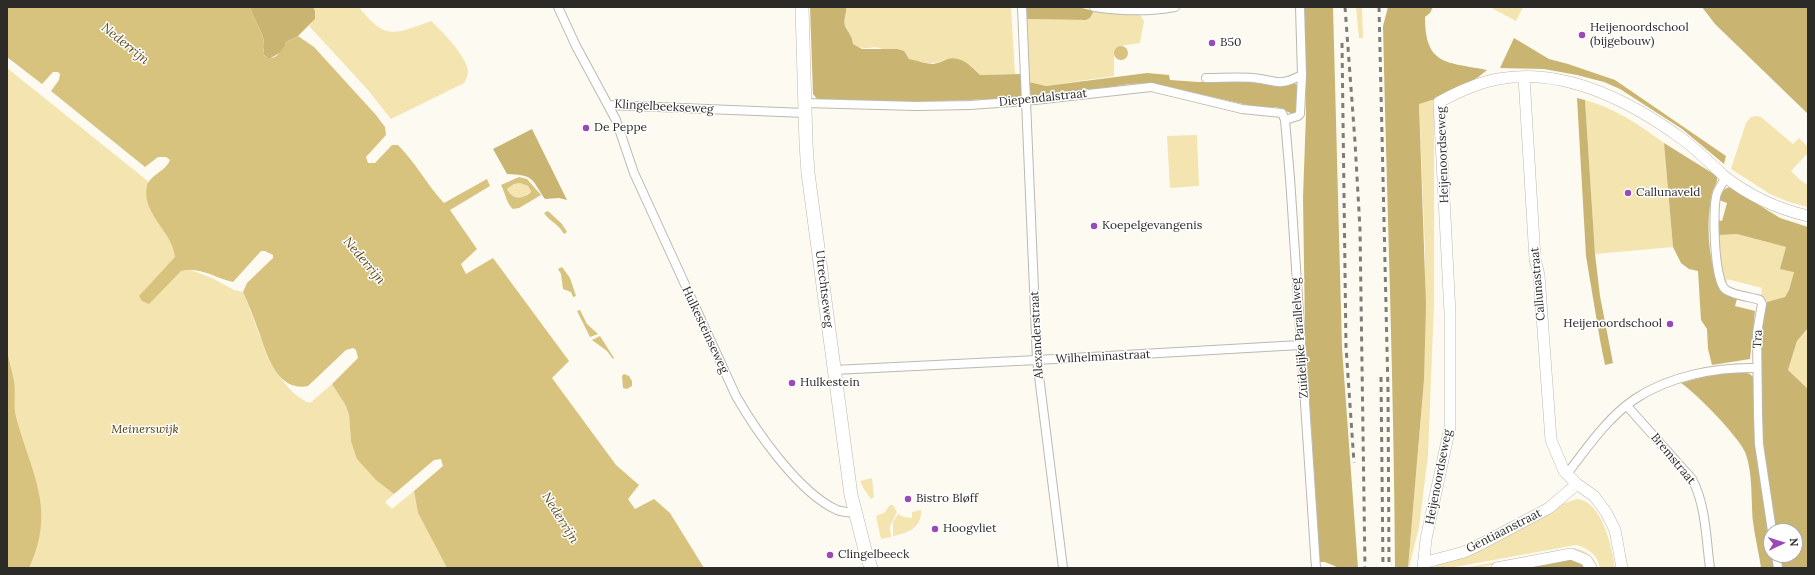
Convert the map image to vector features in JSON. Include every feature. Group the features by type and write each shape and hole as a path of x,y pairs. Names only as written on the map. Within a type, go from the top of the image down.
{"main road":[{"name":"Utrechtseweg","path":"802,7 808,173 851,495 871,568"}],"street":[{"name":"Klingelbeekseweg","path":"558,7 576,46 609,105 805,108"},
{"name":"Alexanderstraat","path":"1022,7 1037,360 1063,568"},
{"path":"1094,7 1119,11 1140,11 1175,7"},
{"path":"1285,120 1300,114 1302,75 1300,7"},
{"path":"1206,78 1254,78 1275,83 1291,80 1302,75"},
{"name":"Heijenoordseweg","path":"1423,566 1450,427 1450,313 1439,102 1498,79 1524,77 1568,82 1628,105 1681,138 1726,177 1771,205 1808,216"},
{"name":"Callunastraat","path":"1524,77 1535,258 1538,275 1550,440 1557,457 1568,474 1577,484 1594,496 1606,512 1615,530 1622,568"},
{"name":"Diependalstraat","path":"805,108 916,106 1026,101 1151,87 1242,109 1278,112 1282,113 1285,120"},
{"name":"Hulkesteinseweg","path":"609,105 616,120 634,173 744,411 774,453 802,484 833,508 844,512 855,512"},
{"name":"Zuidelijke Parallelweg","path":"1285,120 1316,568"},
{"name":"Tra","path":"1726,177 1717,193 1714,210 1713,220 1717,259 1722,286 1726,290 1760,300 1762,304 1757,333 1759,444 1771,523"},
{"name":"Wilhelminastraat","path":"834,370 1300,345"},
{"path":"1568,474 1593,441 1627,406 1651,390 1679,378 1737,367 1757,368"},
{"name":"Bremstraat","path":"1627,406 1692,479 1697,488 1710,568"},
{"name":"Gentiaanstraat","path":"1423,566 1464,552 1549,508 1577,484"},
{"path":"1497,568 1571,554 1586,560 1591,568"}],"green space":[{"path":"313,7 359,7 376,25 391,32 408,29 431,21 459,52 467,65 468,71 464,83 391,119 368,90 309,26 315,17"},
{"path":"846,7 1011,7 1015,74 980,75 971,66 949,59 931,63 922,62 880,48 862,48 853,44 851,36 845,26 844,22"},
{"path":"1356,7 1362,7 1363,38 1359,38"},
{"path":"1490,7 1523,7 1516,21"},
{"path":"1094,11 1140,15 1144,21 1140,43 1120,46 1114,56 1114,76 1046,86 1029,82 1026,19 1086,20 1090,18"},
{"name":"Meinerswijk","path":"7,68 149,182 147,191 152,213 188,269 212,278 234,290 243,292 269,360 281,379 291,391 303,400 310,403 332,384 346,406 349,415 351,441 377,481 394,494 385,502 392,509 414,491 418,513 447,568 7,568"},
{"path":"1441,97 1434,106 1434,303 1428,455 1419,527 1408,568 1424,380 1425,251 1419,103"},
{"path":"1585,100 1617,112 1664,143 1673,247 1595,254"},
{"path":"1751,117 1761,117 1793,144 1799,138 1808,147 1808,153 1791,171 1800,180 1808,185 1808,207 1789,202 1770,194 1731,169 1746,123"},
{"path":"1197,135 1199,186 1170,188 1167,136"},
{"path":"520,183 528,186 531,191 525,197 519,198 510,193 507,189 514,184"},
{"path":"1737,234 1786,247 1794,272 1789,290 1785,297 1767,302 1761,295 1762,288 1727,279 1726,286 1723,279 1719,235"},
{"path":"1808,328 1808,389 1788,370 1797,341"},
{"path":"872,478 874,497 871,499 860,481"},
{"path":"1577,499 1586,502 1599,516 1608,537 1615,568 1600,568 1597,559 1592,553 1585,548 1576,545 1449,568 1435,568 1435,566 1556,506"},
{"path":"890,505 893,505 897,512 890,526 891,537 881,539 876,516 884,513"},
{"path":"921,510 919,521 913,529 893,536 893,522 898,514 904,517 912,518 912,512"},
{"path":"1571,548 1584,551 1591,556 1598,568 1561,552 1476,568 1464,568"}],"shaded area":[{"path":"250,7 313,7 315,11 315,19 298,36 286,42 283,51 269,59 263,54 264,41"},
{"path":"810,7 846,7 844,21 845,26 851,36 853,44 862,49 897,49 904,51 909,59 930,64 953,58 966,62 980,75 1021,74 1022,96 1020,98 917,102 817,99 813,94"},
{"path":"1026,7 1078,7 1094,11 1090,18 1086,20 1026,19"},
{"path":"1303,7 1333,7 1342,348 1358,568 1339,568 1325,562 1320,562 1305,331 1303,197 1306,114"},
{"path":"1388,7 1433,7 1430,13 1425,17 1426,33 1429,45 1434,53 1441,59 1450,63 1487,70 1472,82 1455,91 1419,104 1426,305 1424,380 1408,568 1395,568 1392,365 1383,26"},
{"path":"1702,7 1808,7 1808,114 1715,24"},
{"path":"1514,38 1549,59 1615,80 1726,156 1724,164 1682,129 1620,89 1604,82 1544,69 1500,68"},
{"path":"1147,73 1169,75 1170,80 1198,82 1254,80 1296,84 1298,87 1298,111 1293,114 1276,107 1256,107 1151,83 1130,84 1034,98 1031,97 1029,82 1046,86"},
{"path":"1577,98 1585,100 1595,254 1600,296 1613,363 1605,365 1586,256"},
{"path":"532,129 567,200 559,198 545,199 528,177 507,174 493,149"},
{"path":"1664,143 1717,176 1712,194 1709,216 1708,227 1710,249 1714,271 1721,292 1737,299 1735,306 1755,311 1750,359 1712,365 1708,349 1707,329 1701,320 1698,271 1689,269 1681,263 1673,247"},
{"path":"1730,187 1780,218 1808,227 1808,328 1797,341 1788,370 1808,389 1808,568 1782,568 1781,563 1803,563 1803,523 1775,523 1762,434 1761,332 1767,302 1785,297 1789,290 1794,272 1780,269 1786,247 1737,234 1719,235 1717,220 1722,221 1727,203 1719,200 1720,195 1725,189"},
{"path":"1718,373 1747,373 1754,378 1756,446 1768,523 1763,523 1763,563 1774,563 1775,568 1761,568 1753,522 1748,460 1745,452 1734,436 1716,415 1681,383"},
{"path":"1571,558 1580,561 1584,568 1520,568"}],"water":[{"name":"Nederrijn","path":"7,7 250,7 264,41 263,54 266,57 273,58 282,50 286,42 298,36 314,47 376,115 385,127 386,135 366,157 368,163 375,163 392,145 398,145 444,203 487,179 490,186 450,210 477,249 461,264 466,274 493,258 569,361 552,378 616,465 639,485 628,499 635,509 654,499 670,513 704,568 447,568 418,513 414,491 443,466 441,459 434,460 394,494 377,481 357,459 351,441 349,415 346,406 332,384 358,358 356,350 353,348 346,350 308,386 297,386 288,383 281,378 275,370 270,361 243,292 247,283 273,258 273,255 265,251 261,251 233,282 201,271 181,271 149,304 142,301 139,296 175,257 169,239 153,214 146,196 147,186 151,179 168,164 170,160 166,157 158,157 145,167 51,91 59,80 60,74 58,72 53,72 42,84 7,57"},
{"path":"1118,46 1124,46 1128,50 1128,56 1124,60 1118,60 1114,56 1114,50"},
{"path":"519,177 527,179 541,195 519,208 513,209 501,185","holes":["520,183 528,186 531,191 524,197 514,197 507,189 514,184"]},
{"path":"548,211 562,224 567,232 564,234 559,227 546,216 544,213"},
{"path":"562,267 570,278 576,296 573,297 571,292 563,289 561,274 558,269"},
{"path":"580,310 587,324 598,334 590,337 577,311"},
{"path":"600,336 614,358 613,359 607,351 592,340"},
{"path":"7,351 14,381 16,417 39,491 41,509 41,527 37,547 29,568 7,568"},
{"path":"624,374 629,376 632,381 632,386 627,389 623,388 622,376"}],"railway":[{"path":"1345,7 1360,229 1365,568"},
{"path":"1379,7 1388,391 1389,568"},
{"path":"1342,43 1346,347 1354,463"},
{"path":"1381,377 1383,568"}],"place":[{"name":"Heijenoordschool (bijgebouw)","path":"1582,35"},
{"name":"B50","path":"1212,43"},
{"name":"De Peppe","path":"586,128"},
{"name":"Callunaveld","path":"1628,193"},
{"name":"Koepelgevangenis","path":"1094,226"},
{"name":"Heijenoordschool","path":"1670,324"},
{"name":"Hulkestein","path":"792,383"},
{"name":"Bistro Bløff","path":"908,499"},
{"name":"Hoogvliet","path":"935,529"},
{"name":"Clingelbeeck","path":"830,555"}]}
